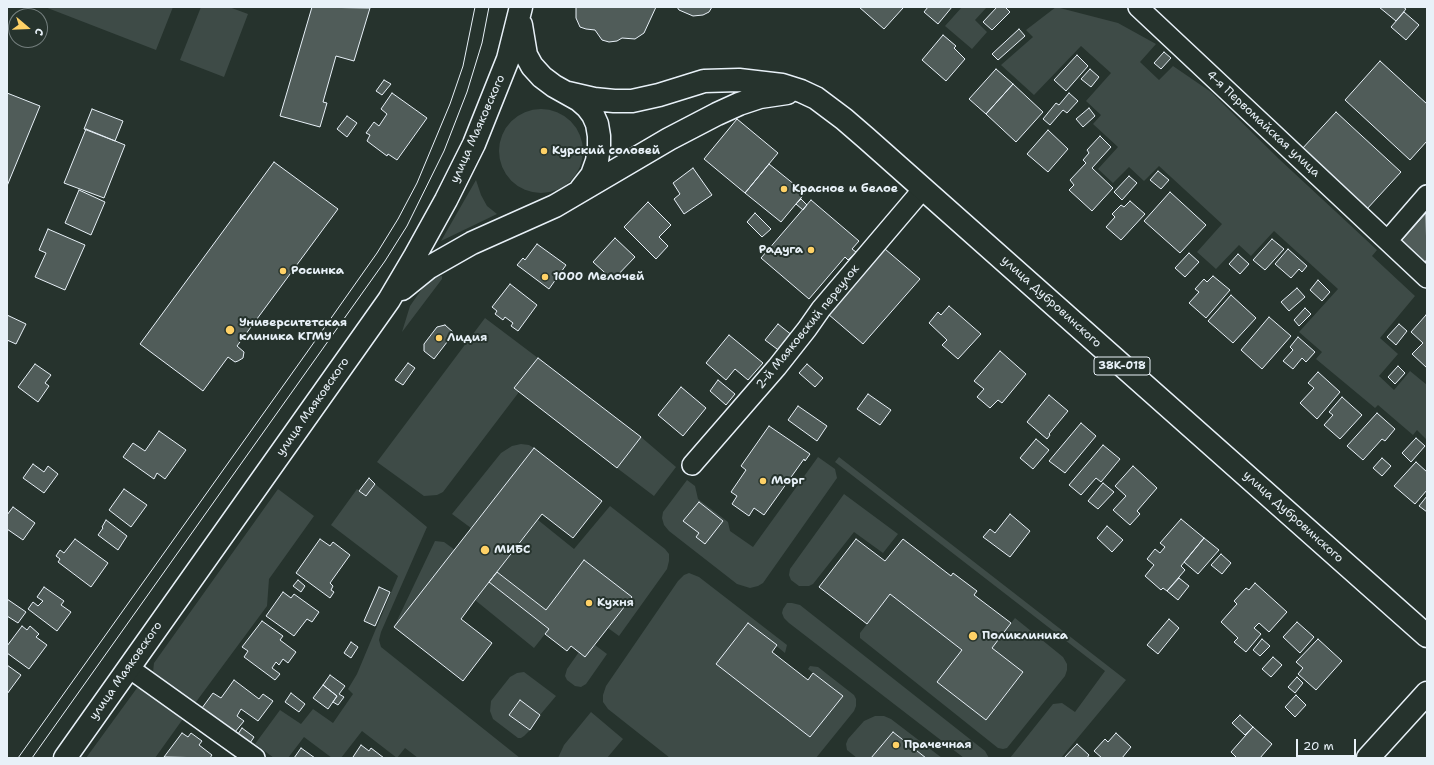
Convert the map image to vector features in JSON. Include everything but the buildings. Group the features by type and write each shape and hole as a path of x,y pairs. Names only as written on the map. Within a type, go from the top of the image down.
{"main road":[{"path":"521,7 520,26 526,55 532,66 554,86 568,93 583,104 593,115 597,124 599,136 597,161 592,175 584,186 574,195"},
{"name":"улица Маяковского","path":"65,758 389,300 446,200 474,144 508,59 521,7"},
{"path":"568,93 607,101 632,101 659,95 704,81 739,80 782,86 801,91 816,98"},
{"path":"389,300 428,268 472,243 555,206 669,139 716,114 760,97 786,93 798,93 816,98"},
{"name":"улица Дубровинского","path":"816,98 844,119 1427,636"},
{"path":"1368,758 1427,693"}],"street":[{"name":"4-я Первомайская улица","path":"1138,7 1427,278"},
{"name":"2-й Маяковский переулок","path":"692,465 777,367 820,310 923,189"},
{"path":"1388,240 1427,195"},
{"path":"129,668 256,758"}],"shaded area":[{"path":"45,7 173,7 156,50"},
{"path":"201,7 229,7 248,14 224,77 180,60"},
{"path":"962,7 987,7 975,20 987,32 972,49 945,26"},
{"path":"1056,7 1118,23 1156,44 1140,62 1159,80 1173,66 1211,92 1279,159 1377,250 1372,256 1415,296 1380,338 1398,354 1379,376 1394,390 1410,371 1427,385 1427,440 1417,430 1413,435 1378,405 1375,408 1316,359 1322,352 1299,332 1338,289 1274,231 1251,256 1239,245 1216,269 1197,252 1222,224 1159,166 1144,181 1129,167 1113,183 1098,169 1118,147 1093,124 1101,115 1086,101 1111,73 1081,46 1034,95 1001,65 1033,37 1026,30"},
{"path":"533,109 549,109 565,116 576,127 583,143 583,159 580,167 571,181 565,186 549,193 533,193 517,186 506,175 499,159 499,143 506,127 517,116"},
{"path":"476,180 481,195 487,206 497,214 441,241"},
{"path":"442,276 442,279 402,332 410,306 426,283 434,277"},
{"path":"485,318 538,358 514,388 519,392 443,492 437,495 424,496 377,462"},
{"path":"641,437 676,467 654,496 617,468"},
{"path":"521,444 529,445 534,448 471,528 452,514 501,453 512,446"},
{"path":"818,457 835,469 837,478 763,583 758,586 750,588 737,584 669,531 664,525 662,518 663,512 687,480 695,486 698,499 728,522 730,531 753,547"},
{"path":"839,457 1126,680 1061,758 1010,758 1053,704 1062,703 1075,712 1105,671 835,462"},
{"path":"375,484 427,527 381,632 379,640 381,647 520,758 418,758 405,748 397,758 362,731 341,758 332,758 304,737 288,758 274,758 255,744 280,710 301,724 313,709 333,723 353,694 348,689 357,674 398,576 331,525 357,489 366,496"},
{"path":"278,489 314,516 269,579 267,606 193,706 155,678 153,672 154,663"},
{"path":"844,494 898,534 883,553 854,532 813,584 809,586 799,586 791,580 789,575 790,569"},
{"path":"610,506 665,549 669,554 667,569 619,636 608,628 546,610 497,572 538,520 574,549"},
{"path":"435,541 444,542 455,550 394,627"},
{"path":"689,573 699,577 787,645 785,653 748,623 717,664 810,737 842,696 808,669 810,666 818,667 854,695 856,699 856,706 854,711 816,758 670,758 608,709 603,702 603,695 606,686 678,581 684,575"},
{"path":"489,582 549,629 534,648 475,600"},
{"path":"890,594 962,650 937,682 986,720 1023,673 992,648 1015,618 1063,657 1067,664 1065,676 1007,748 998,748 860,638 860,633"},
{"path":"787,603 800,605 985,751 989,758 964,758 789,623 784,618 782,613"},
{"path":"595,645 607,654 586,684 581,687 575,686 567,680 565,676 567,669 579,652 585,657"},
{"path":"524,672 556,696 540,715 520,700 509,715 530,730 521,738 518,738 493,719 490,711 491,701 510,677 517,673"},
{"path":"143,687 185,716 155,758 86,758 137,688"},
{"path":"591,712 623,739 607,758 558,758 564,745"},
{"path":"875,716 884,716 891,719 942,758 926,758 893,732 871,758 857,758 847,750 846,744 848,739 864,721"}],"tram line":[{"path":"18,758 377,253 398,219 417,183 450,104 463,66 475,7"},
{"path":"32,758 385,261 407,226 444,151 467,92 482,43 489,7"}],"place":[{"name":"Курский соловей","path":"544,151"},
{"name":"Красное и белое","path":"784,189"},
{"name":"Радуга","path":"811,250"},
{"name":"Росинка","path":"283,271"},
{"name":"1000 Мелочей","path":"545,277"},
{"name":"Университетская клиника КГМУ","path":"230,330"},
{"name":"Лидия","path":"439,338"},
{"name":"Морг","path":"763,481"},
{"name":"МИБС","path":"485,550"},
{"name":"Кухня","path":"589,603"},
{"name":"Поликлиника","path":"973,636"},
{"name":"Прачечная","path":"896,745"}]}
